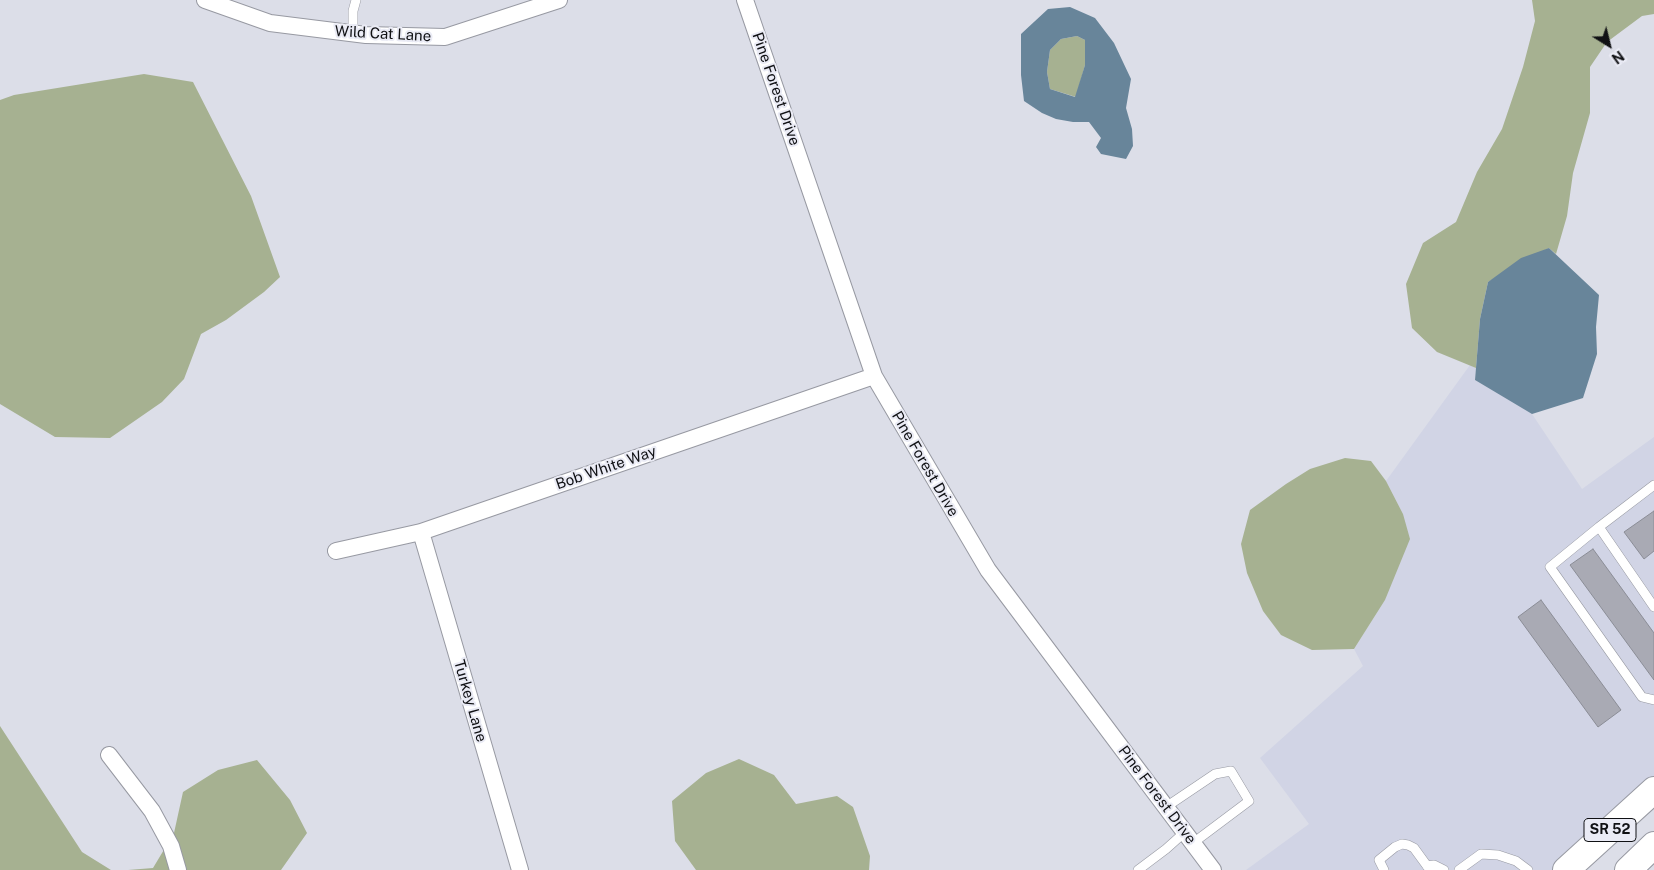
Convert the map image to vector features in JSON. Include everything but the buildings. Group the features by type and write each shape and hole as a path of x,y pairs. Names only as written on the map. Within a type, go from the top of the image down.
{"main road":[{"name":"SR 52","path":"1566,870 1654,790"},
{"name":"SR 52","path":"1629,869 1654,845"}],"street":[{"name":"Wild Cat Lane","path":"205,0 270,23 353,34 445,37 559,0"},
{"name":"Pine Forest Drive","path":"745,0 874,376 988,570 1213,870"},
{"name":"Bob White Way","path":"336,551 421,532 874,376"},
{"name":"Turkey Lane","path":"421,532 520,870"},
{"path":"109,755 152,812 172,846 178,870"}],"lane":[{"path":"353,34 353,11 356,0"},
{"path":"1654,485 1550,567 1642,697 1654,700"},
{"path":"1599,528 1654,607"},
{"path":"1138,870 1166,850 1249,802 1231,770 1216,774 1166,807"},
{"path":"1384,870 1379,860 1395,847 1402,844 1414,848 1429,868 1434,865 1444,870"},
{"path":"1460,870 1481,854 1498,855 1516,861 1528,870"}],"shaded area":[{"path":"1470,365 1476,368 1475,380 1532,414 1582,489 1654,437 1654,779 1553,870 1246,870 1309,824 1260,758 1363,666 1354,649 1385,600 1403,514 1386,481"}],"green space":[{"path":"1532,0 1654,0 1654,14 1642,16 1607,42 1590,67 1590,113 1573,173 1567,216 1556,254 1549,248 1488,282 1480,319 1476,368 1437,352 1412,328 1406,284 1423,243 1456,222 1477,172 1502,129 1523,67 1535,21"},
{"path":"1077,36 1085,40 1085,65 1076,97 1050,89 1047,72 1050,50 1061,39"},
{"path":"144,74 193,82 251,196 280,277 264,292 226,320 201,334 184,379 162,402 110,438 55,437 0,404 0,100 14,95"},
{"path":"1345,458 1371,461 1386,481 1403,514 1410,539 1385,600 1354,649 1312,650 1281,635 1263,611 1247,573 1241,544 1250,510 1310,469"},
{"path":"0,726 82,852 111,870 0,870"},
{"path":"739,759 774,775 796,804 837,796 853,807 870,856 869,870 696,870 675,841 672,801 706,773"},
{"path":"257,760 290,800 307,833 281,870 128,870 153,868 174,833 183,792 218,770"}],"water":[{"path":"1070,7 1095,18 1114,43 1131,79 1126,108 1132,129 1133,146 1126,159 1101,154 1096,147 1101,138 1089,122 1056,119 1042,113 1024,101 1021,75 1021,34 1048,9","holes":["1077,36 1085,40 1085,65 1075,97 1050,89 1047,72 1050,50 1061,39"]},
{"path":"1549,248 1599,295 1596,327 1597,354 1583,398 1532,414 1475,380 1480,319 1488,282 1521,258"}]}
